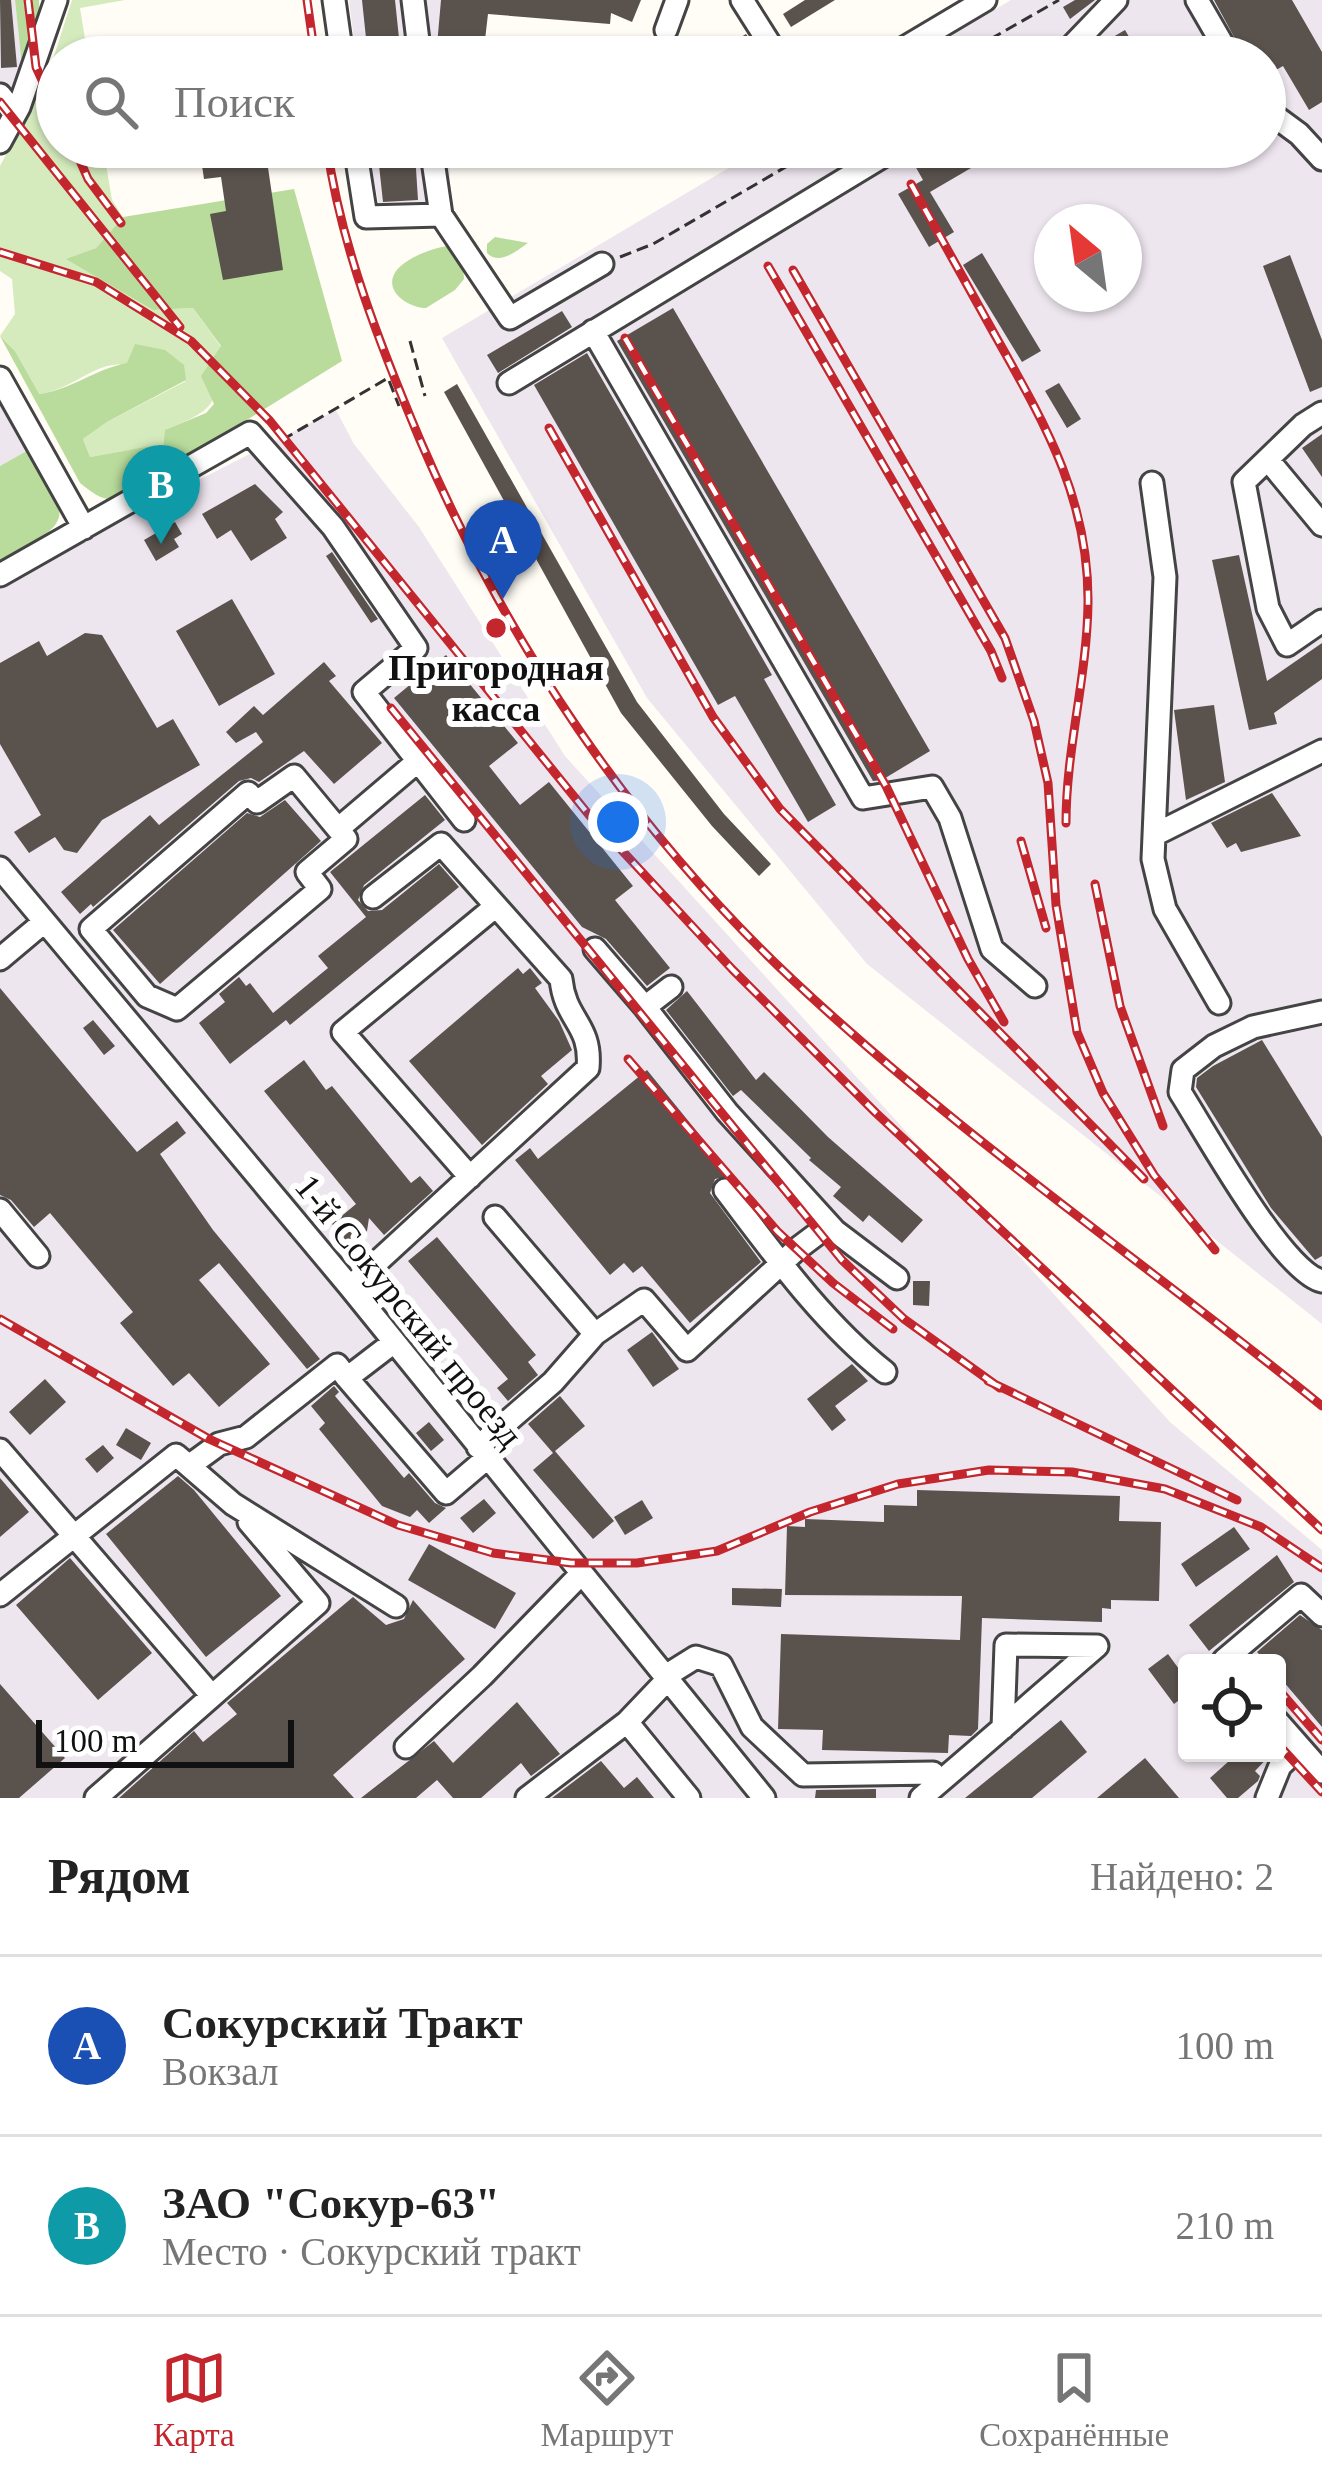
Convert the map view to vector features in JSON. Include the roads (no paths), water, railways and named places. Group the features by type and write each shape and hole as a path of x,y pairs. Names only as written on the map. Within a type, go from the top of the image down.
{"street":[{"path":"43,36 56,0"},
{"path":"334,0 339,36"},
{"path":"413,0 417,36"},
{"path":"667,30 676,0"},
{"path":"742,0 765,36"},
{"path":"925,36 986,0"},
{"path":"1082,36 1116,0"},
{"path":"1197,0 1218,36"},
{"path":"0,142 36,56"},
{"path":"0,95 15,114"},
{"path":"1286,124 1322,159"},
{"path":"359,168 366,217 441,215"},
{"path":"433,168 441,215 510,317 602,264"},
{"path":"508,383 863,168"},
{"path":"593,332 863,798 932,787 950,818 992,949 1035,986"},
{"path":"0,378 84,528"},
{"path":"1322,412 1244,482 1268,608 1287,645 1322,621"},
{"path":"0,575 258,442 333,527 416,648 364,692 464,820"},
{"path":"1270,461 1322,525"},
{"path":"1151,483 1165,577 1153,860 1165,909 1219,1003"},
{"path":"1156,834 1322,751"},
{"path":"338,830 418,761"},
{"path":"294,776 338,830 346,838 307,872 320,889 177,1009 147,996 91,929 248,793 256,802 294,776"},
{"path":"350,1287 588,1069 591,1041 563,1002 561,980 441,844 373,897"},
{"name":"1-й Сокурский проезд","path":"0,868 350,1287 764,1798"},
{"path":"470,1178 343,1032 496,906"},
{"path":"0,959 44,922"},
{"path":"595,949 728,1112 830,1225 897,1278"},
{"path":"645,1007 671,987"},
{"path":"1322,1012 1253,1027 1214,1046 1183,1070 1180,1093 1283,1253 1312,1279 1322,1280"},
{"path":"725,1190 781,1264 860,1353 885,1372"},
{"path":"0,1210 38,1256"},
{"path":"495,1217 595,1334"},
{"path":"188,1466 219,1444 246,1437 337,1366 446,1493 595,1334 644,1300 687,1350 830,1225"},
{"path":"347,1378 394,1342"},
{"path":"0,1450 212,1696"},
{"path":"0,1595 176,1455 233,1504 396,1606"},
{"path":"96,1798 318,1603 233,1504"},
{"path":"406,1747 580,1575"},
{"path":"1231,1654 1301,1595 1322,1615"},
{"path":"921,1798 1003,1728 1096,1646 1006,1645 1003,1728"},
{"path":"527,1798 627,1722 666,1678 696,1657 721,1665 752,1727 803,1775 933,1773"},
{"path":"627,1722 689,1798"},
{"path":"1286,1731 1322,1772"},
{"path":"1267,1798 1280,1766 1300,1747"}],"railway":[{"path":"28,0 36,67"},
{"path":"307,0 312,36"},
{"path":"0,102 36,147"},
{"path":"53,168 180,327"},
{"path":"83,168 121,223"},
{"path":"330,168 364,296 454,515 534,660 627,796 734,921 856,1037 986,1145 1322,1406"},
{"path":"911,184 1047,432 1081,530 1087,631 1066,823"},
{"path":"0,252 96,282 191,341 270,421 589,815 732,969 876,1113 1322,1530"},
{"path":"768,266 991,651 1002,678"},
{"path":"793,270 1005,638 1034,721 1048,783 1056,905 1077,1032 1103,1093 1154,1175 1215,1250"},
{"path":"625,338 886,786 968,959 1004,1022"},
{"path":"549,428 713,717 780,809 1144,1179"},
{"path":"391,708 842,1260 904,1319 1000,1388"},
{"path":"1021,841 1046,928"},
{"path":"1095,884 1120,1006 1163,1126"},
{"path":"628,1059 777,1231 893,1329"},
{"path":"0,1319 209,1439 398,1525 493,1553 571,1563 637,1563 717,1551 810,1512 898,1484 989,1470 1072,1472 1165,1489 1261,1527 1322,1568"},
{"path":"988,1381 1237,1500"},
{"path":"1286,1698 1322,1740"},
{"path":"1286,1753 1322,1792"}],"place":[{"name":"ЗАО \"Сокур-63\"","path":"161,544"},
{"name":"Сокурский Тракт","path":"503,599"},
{"name":"Пригородная касса","path":"496,628"}]}
